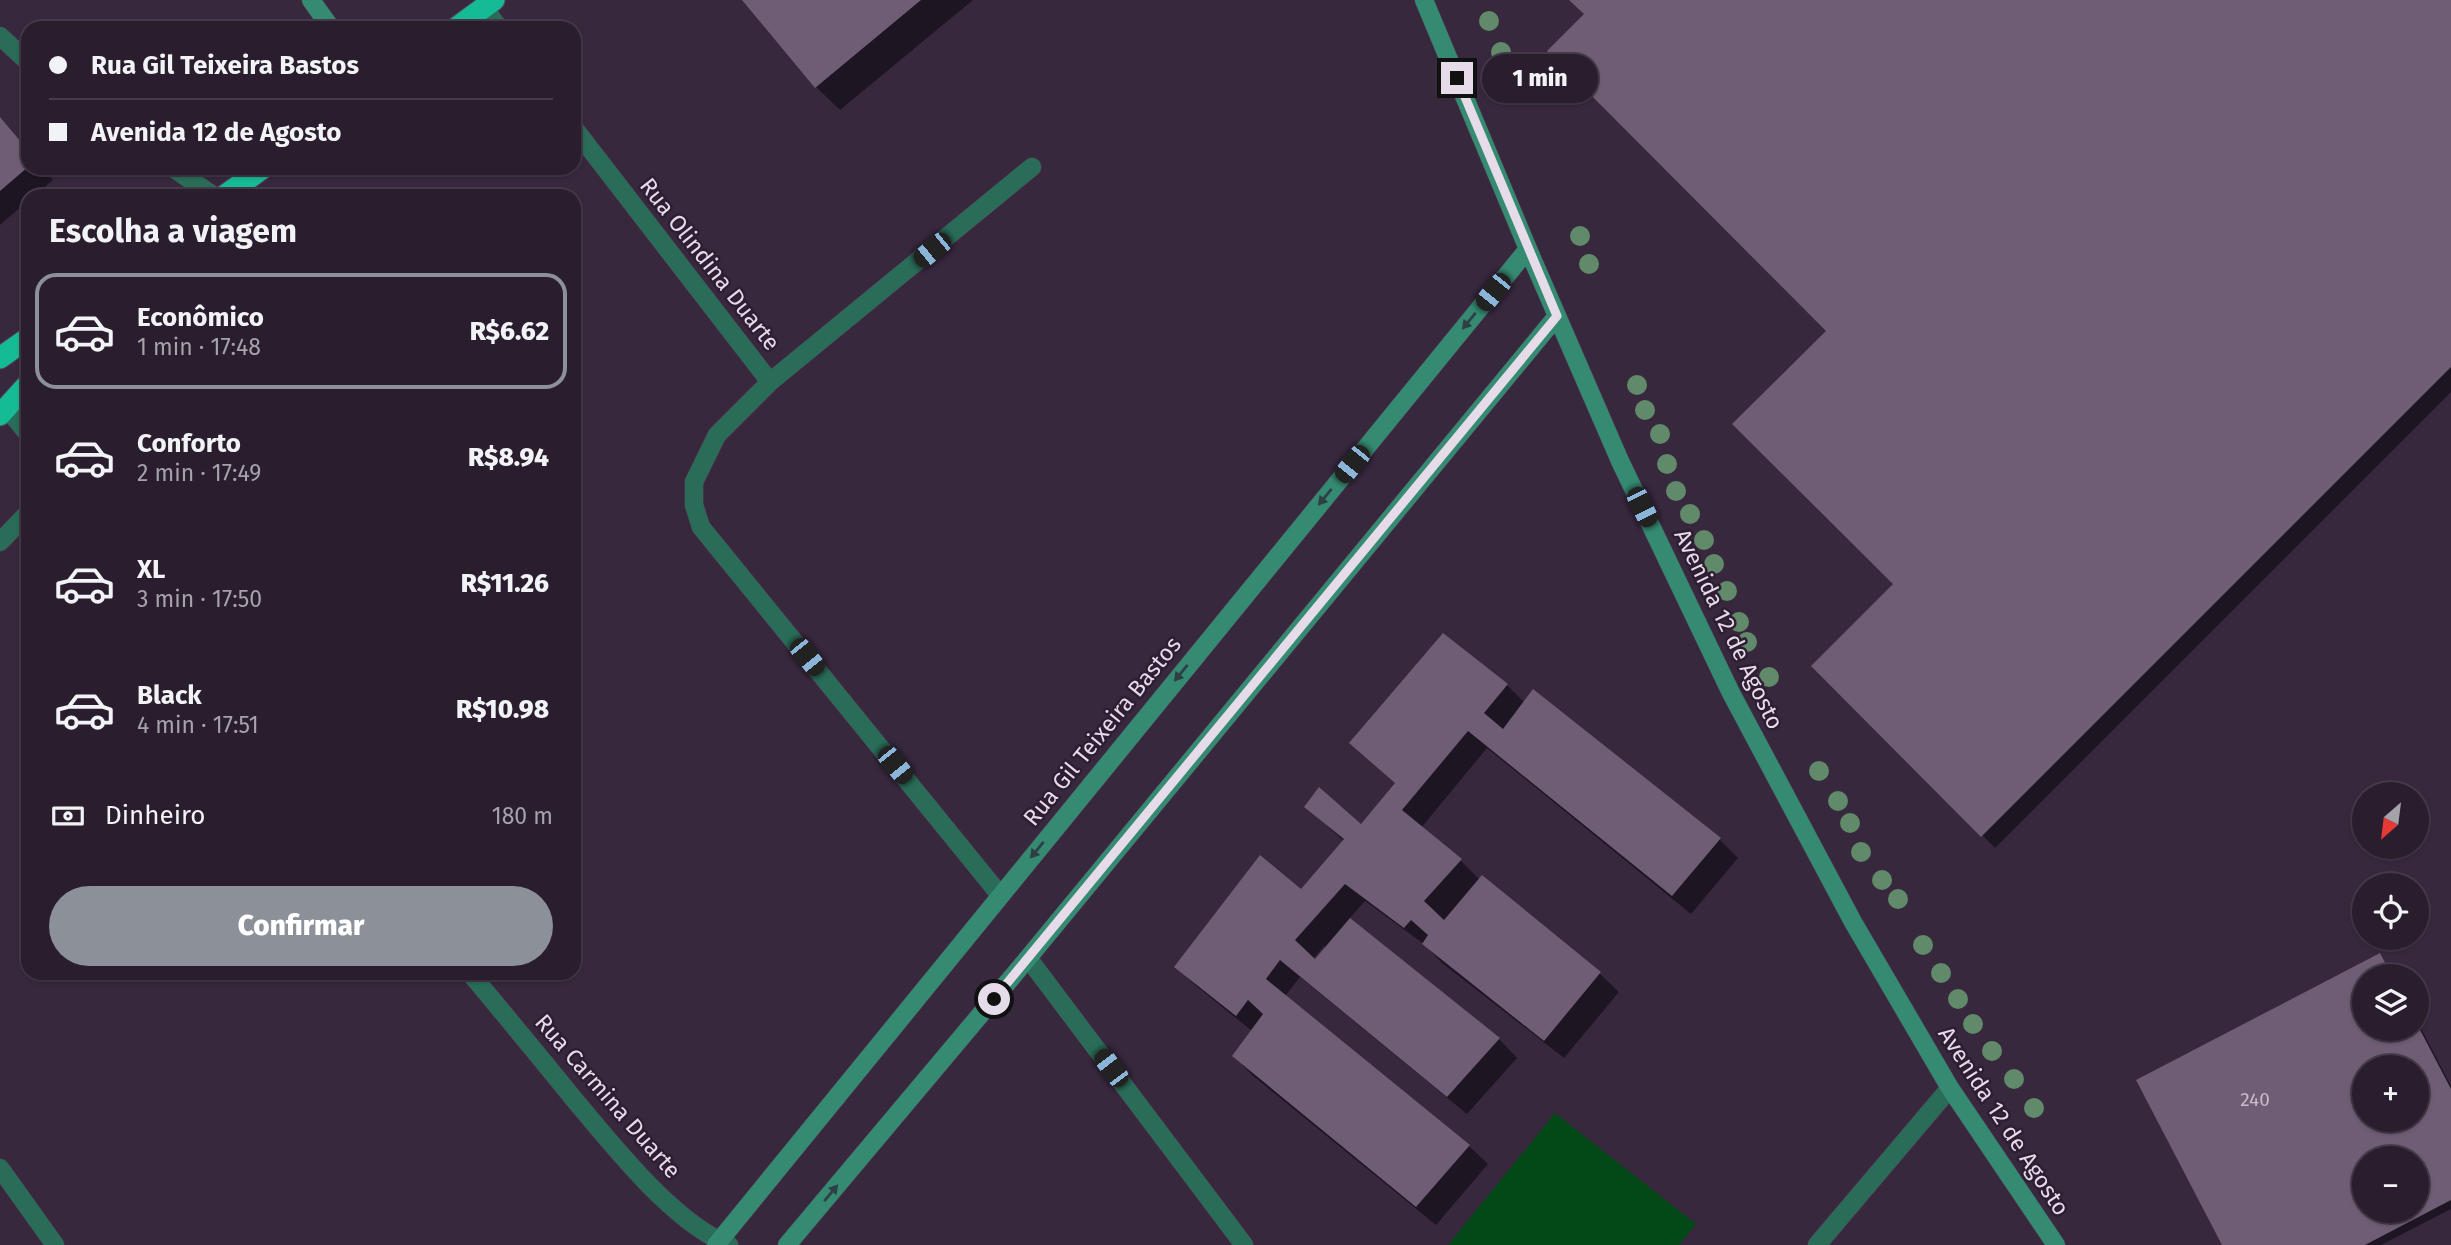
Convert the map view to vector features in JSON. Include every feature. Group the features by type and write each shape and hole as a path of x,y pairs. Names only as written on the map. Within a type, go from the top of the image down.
{"highway":[{"path":"466,21 489,4"},
{"path":"234,189 253,175"},
{"path":"0,358 21,343"},
{"path":"3,411 21,392"}],"street":[{"path":"311,0 326,21"},
{"name":"Avenida 12 de Agosto","path":"1424,0 1620,461 1731,693 1853,922 1950,1088 2056,1245"},
{"path":"489,4 496,21"},
{"path":"0,36 21,56"},
{"name":"Rua Olindina Duarte","path":"581,137 770,382 717,435 704,457 694,482 694,505 701,527 1000,895"},
{"path":"770,382 1032,167"},
{"path":"183,175 204,189"},
{"name":"Rua Gil Teixeira Bastos","path":"721,1244 1000,895 1528,249"},
{"path":"787,1245 1028,958 1557,316"},
{"path":"3,411 21,428"},
{"path":"0,542 21,520"},
{"path":"1028,958 1244,1245"},
{"name":"Rua Carmina Duarte","path":"476,980 624,1159 679,1213 721,1244"},
{"path":"1817,1245 1950,1088"},
{"path":"0,1168 55,1245"}],"green space":[{"path":"1555,1113 1696,1224 1679,1245 1448,1245"}],"building":[{"path":"742,0 921,0 815,88"},
{"path":"1569,0 2451,0 2451,367 1981,837 1811,666 1893,584 1732,424 1826,331 1547,51 1584,14"},
{"path":"0,117 21,142 21,173 0,191"},
{"path":"1443,633 1508,684 1484,713 1503,729 1533,689 1721,838 1672,896 1468,731 1402,810 1462,859 1424,901 1444,920 1482,875 1601,972 1544,1041 1422,944 1428,935 1411,920 1404,928 1345,884 1295,940 1315,959 1350,918 1500,1038 1447,1097 1280,960 1266,979 1470,1145 1416,1207 1232,1056 1263,1014 1248,1000 1236,1016 1174,967 1260,855 1301,889 1344,839 1304,807 1319,787 1361,824 1395,783 1349,743"},
{"path":"2380,953 2386,964 2359,964"},
{"path":"2352,968 2352,1041 2426,1041 2451,1089 2451,1200 2429,1212 2429,1146 2352,1146 2352,1223 2407,1223 2365,1245 2222,1245 2136,1080"}],"route":[{"path":"994,999 1557,316 1457,78"}]}
